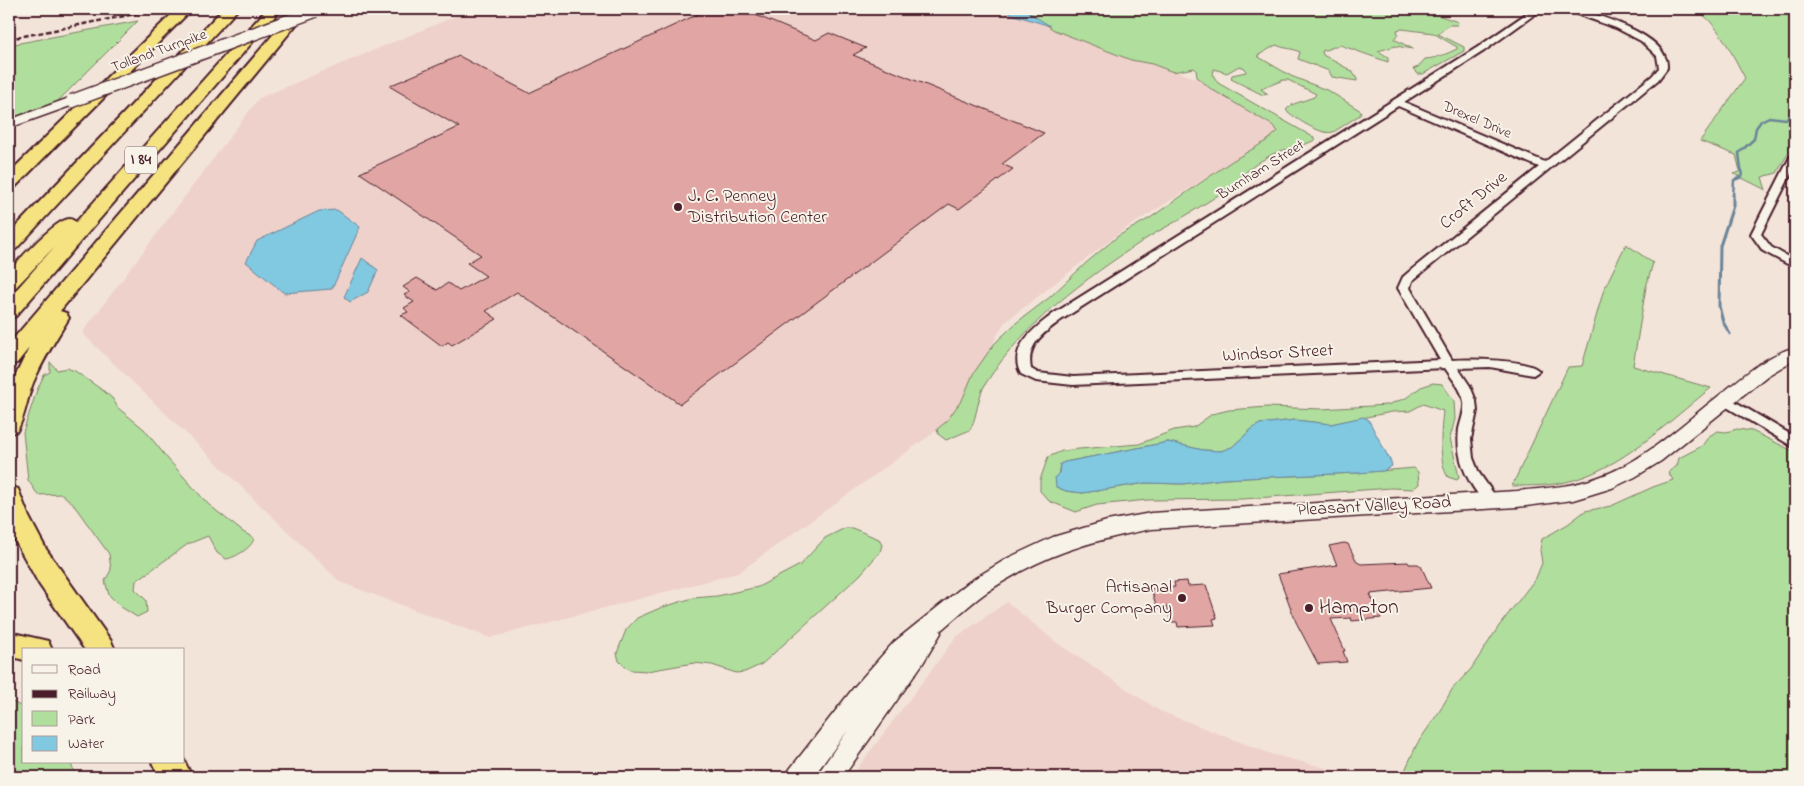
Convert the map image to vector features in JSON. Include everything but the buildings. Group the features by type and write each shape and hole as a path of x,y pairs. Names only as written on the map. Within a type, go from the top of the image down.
{"highway":[{"path":"9,183 185,9"},
{"path":"9,227 219,9"},
{"path":"9,245 231,9"},
{"path":"9,292 262,9"},
{"name":"I 84","path":"9,312 274,9"},
{"path":"9,358 138,206 313,9"},
{"path":"9,425 21,385 41,346 138,206"},
{"path":"9,282 48,242 68,225"},
{"path":"9,496 15,516 30,545 100,648"},
{"path":"9,644 28,648"},
{"path":"168,764 177,777"}],"main road":[{"name":"Tolland Turnpike","path":"9,124 313,9"},
{"name":"Pleasant Valley Road","path":"798,777 863,693 902,649 976,588 1015,564 1060,543 1107,528 1176,519 1557,495 1591,487 1617,478 1654,456 1768,367 1782,358 1795,353"},
{"name":"Pleasant Valley Road","path":"829,777 937,622"}],"street":[{"name":"Burnham Street","path":"1025,371 1022,361 1023,351 1031,337 1057,317 1480,50 1538,9"},
{"name":"Croft Drive","path":"1492,500 1479,485 1468,465 1464,448 1470,413 1470,401 1464,387 1448,364 1404,288 1407,280 1655,78 1663,68 1661,57 1651,45 1636,35 1567,9"},
{"name":"Drexel Drive","path":"1397,102 1546,166"},
{"path":"1795,157 1756,234 1767,250 1795,265"},
{"name":"Windsor Street","path":"1025,371 1036,377 1073,380 1490,363 1533,371"},
{"path":"1724,400 1795,443"}],"shaded area":[{"path":"473,9 999,9 1198,79 1281,131 1122,231 1004,323 950,421 738,573 490,638 340,582 82,333 259,98"},
{"path":"1007,602 1057,643 1160,711 1271,754 1361,777 851,777 956,637"}],"green space":[{"path":"1028,9 1404,9 1414,12 1430,12 1458,22 1457,25 1449,25 1438,34 1464,47 1464,51 1423,74 1418,74 1413,69 1418,67 1425,59 1442,56 1457,49 1457,47 1433,33 1402,29 1397,30 1398,34 1394,39 1413,49 1396,46 1378,51 1388,57 1388,62 1340,45 1322,51 1323,55 1352,71 1357,81 1332,77 1329,71 1298,59 1300,52 1276,45 1257,56 1291,76 1329,91 1361,111 1360,115 1336,131 1328,133 1308,126 1286,110 1291,105 1314,97 1316,94 1288,80 1283,80 1261,89 1268,94 1263,95 1231,79 1232,75 1246,72 1245,68 1239,66 1227,73 1214,69 1213,75 1218,83 1313,137 1315,140 1272,154 1223,192 1144,240 1099,271 1057,304 1037,321 1019,341 986,383 970,430 946,440 938,434 937,429 946,422 963,398 973,374 994,344 1016,323 1050,297 1118,236 1150,218 1232,161 1268,140 1278,131 1272,125 1211,89 1197,77 1194,68 1173,72 1152,64 1131,60 1054,30 1028,12"},
{"path":"1694,9 1747,9 1795,14 1795,141 1777,173 1762,177 1766,190 1734,174 1740,171 1736,155 1700,141 1745,78 1730,49 1717,30 1710,21"},
{"path":"138,21 57,102 9,119 9,45"},
{"path":"1626,244 1653,263 1646,287 1633,366 1711,388 1643,443 1605,467 1586,476 1566,482 1546,485 1512,486 1568,367 1582,366 1604,289"},
{"path":"50,362 57,370 67,368 75,371 113,399 118,408 144,429 208,504 243,532 254,538 250,545 239,554 226,559 217,553 208,536 188,544 136,581 135,589 146,600 147,612 137,617 121,607 109,595 105,581 111,570 109,554 73,504 62,494 38,495 28,480 23,432 37,390 44,375 50,372"},
{"path":"1433,383 1442,384 1454,401 1455,419 1450,438 1459,477 1457,480 1448,477 1441,454 1443,411 1423,404 1410,411 1392,412 1331,424 1295,420 1260,424 1232,447 1221,451 1203,450 1168,442 1065,462 1060,464 1056,487 1066,491 1083,493 1146,483 1183,484 1223,479 1357,473 1414,468 1418,472 1419,484 1413,489 1391,488 1243,499 1148,500 1097,505 1076,512 1049,501 1040,491 1040,480 1048,457 1062,451 1139,444 1174,430 1194,427 1212,414 1229,410 1267,407 1322,409 1387,405 1406,398 1421,387"},
{"path":"1737,429 1752,431 1795,452 1795,777 1402,777 1417,744 1453,688 1471,669 1499,626 1536,578 1542,563 1540,550 1542,539 1568,524 1585,511 1611,506 1673,480 1668,472 1677,466 1679,458 1702,446 1709,436 1718,431 1726,432"},
{"path":"845,528 852,528 879,539 882,545 880,552 860,575 762,664 745,672 736,673 712,665 694,663 647,671 631,670 619,661 617,653 626,630 637,618 660,608 693,598 717,596 758,587 800,565 825,538"},
{"path":"9,700 22,707 22,764 71,764 77,777 9,777"}],"water":[{"path":"1002,9 1028,9 1028,12 1050,26 1014,15"},
{"path":"337,210 360,227 332,289 284,293 246,262 257,241 319,211"},
{"path":"362,258 378,270 368,292 350,302 344,297"},
{"path":"1363,417 1368,419 1391,462 1392,466 1383,471 1223,479 1183,484 1146,483 1083,493 1066,491 1056,487 1055,477 1059,473 1060,464 1065,462 1168,442 1203,450 1221,451 1232,447 1260,424 1295,420 1331,424"}],"waterway":[{"path":"1733,197 1734,180 1742,177 1739,153 1754,139 1756,128 1761,121 1769,117 1786,119 1795,109"},
{"path":"1730,334 1723,322 1719,306 1720,246 1733,206 1733,197"}],"railway":[{"path":"9,39 159,9"}],"place":[{"name":"J. C. Penney Distribution Center","path":"678,207"},
{"name":"Artisanal Burger Company","path":"1182,598"},
{"name":"Hampton","path":"1309,608"}]}
